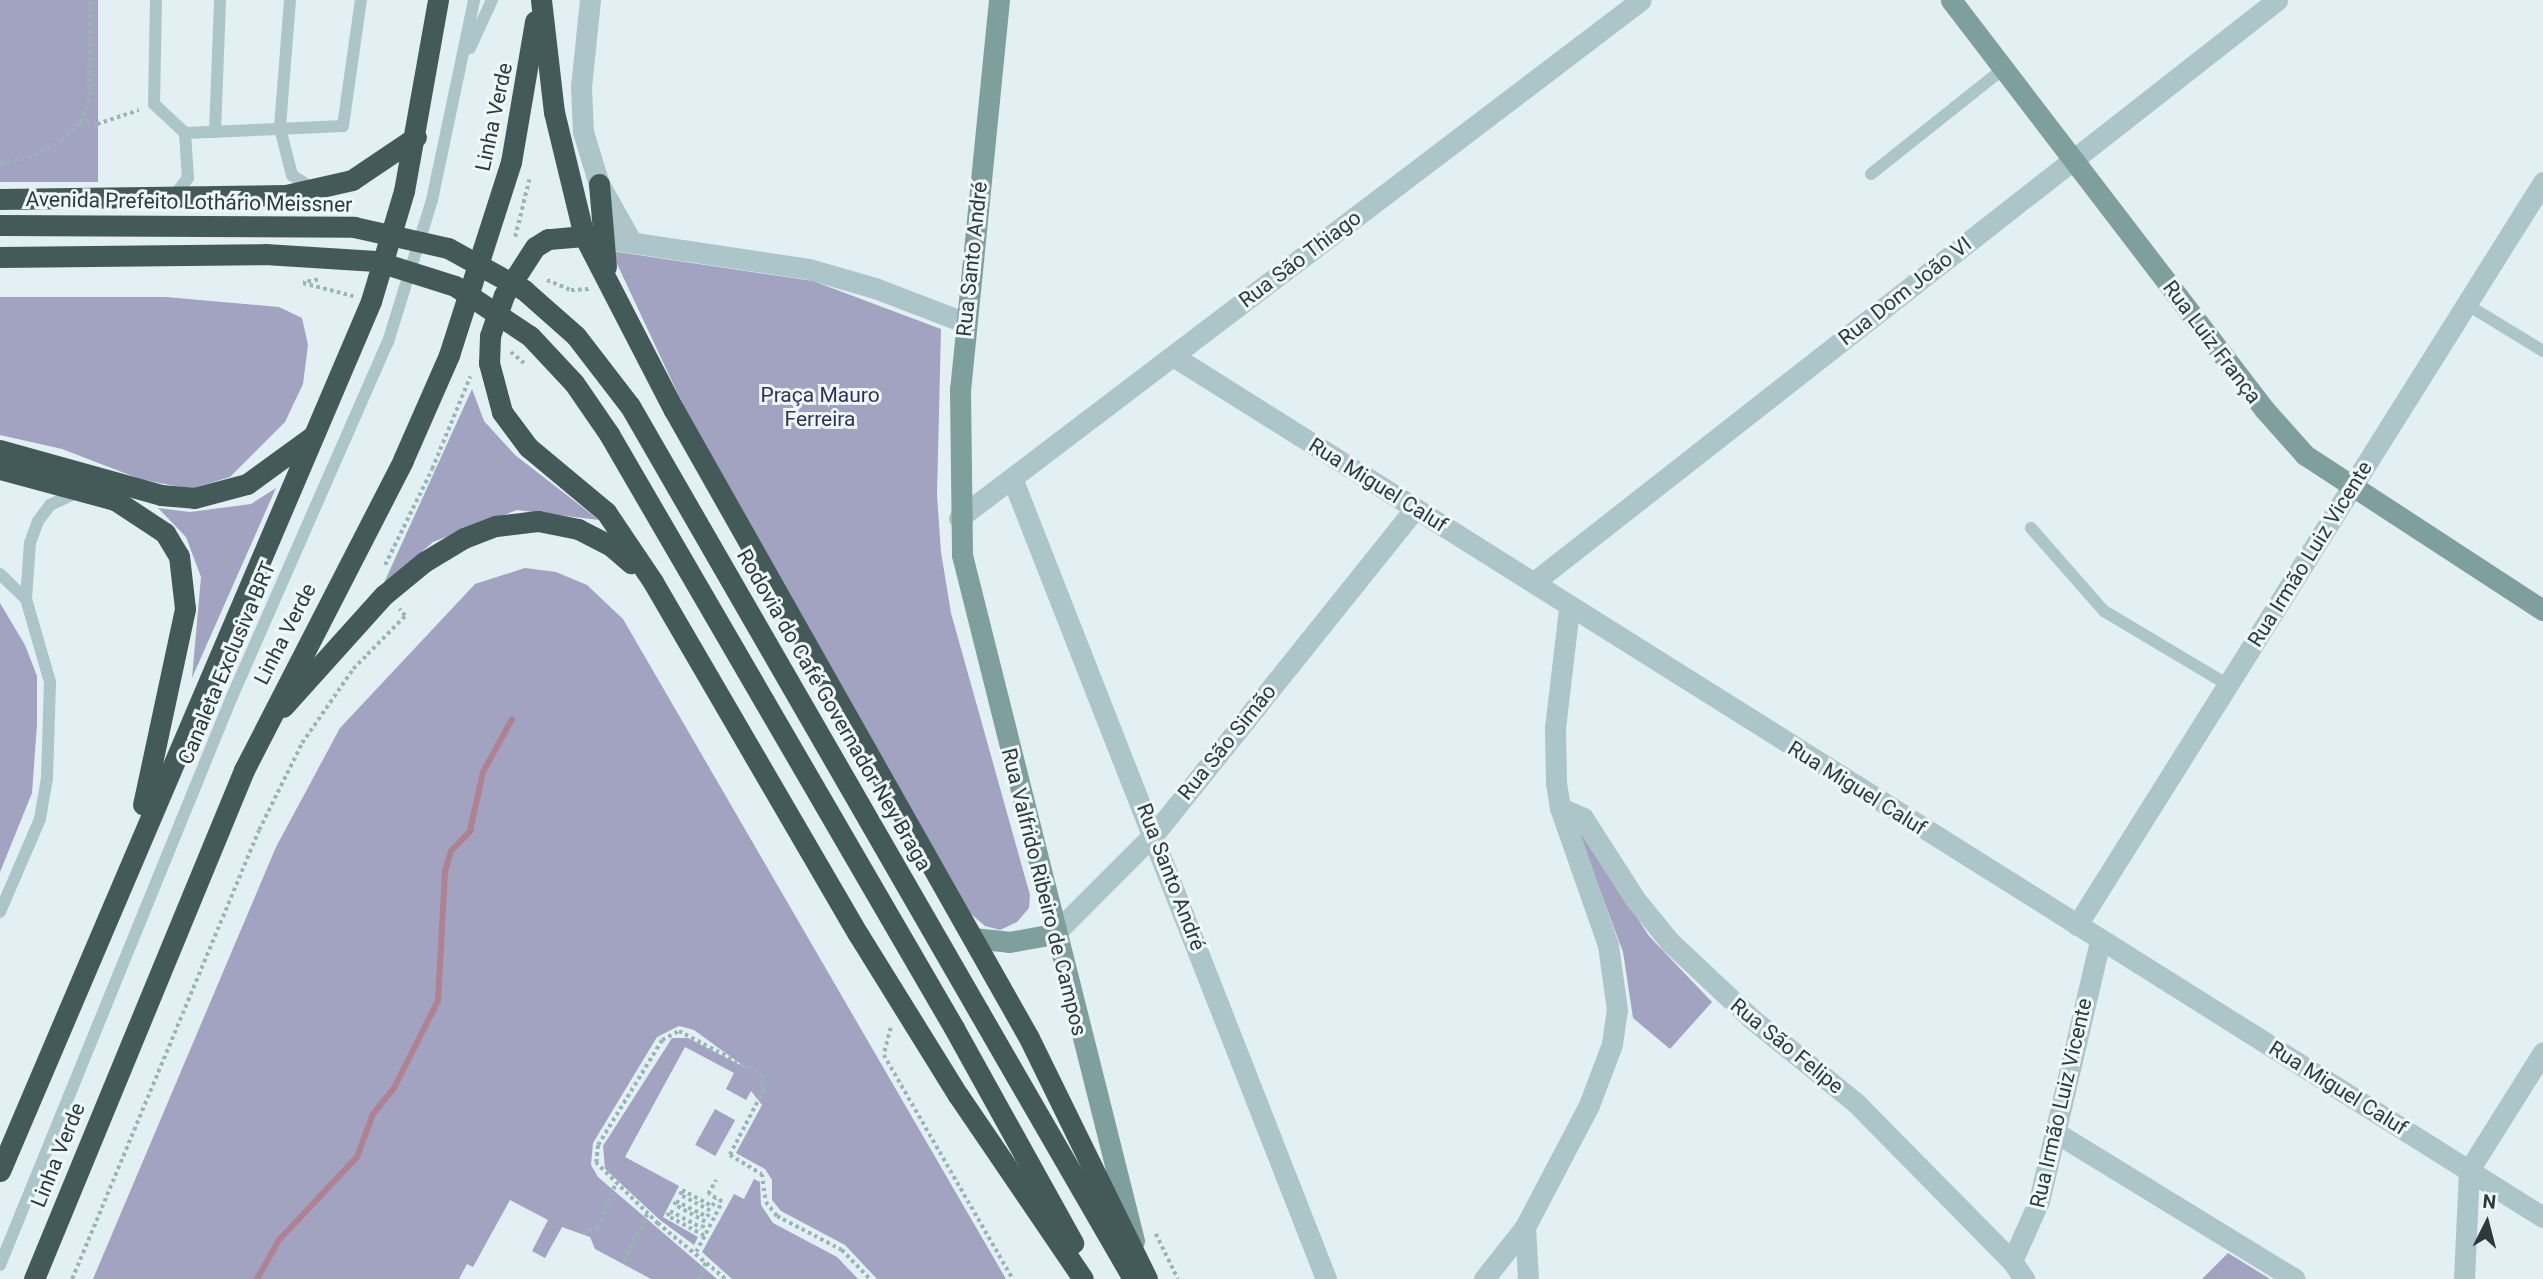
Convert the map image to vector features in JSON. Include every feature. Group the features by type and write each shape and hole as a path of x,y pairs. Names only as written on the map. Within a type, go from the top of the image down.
{"highway":[{"path":"0,1171 133,852 317,432 371,300 416,137 438,0"},
{"path":"540,0 554,112 609,286 1029,1038 1140,1274"},
{"name":"Linha Verde","path":"34,1279 263,730 403,460 449,355 511,162 540,0"},
{"path":"0,199 173,197 314,191 352,180 416,137"},
{"path":"593,237 599,184"},
{"name":"Avenida Prefeito Lothário Meissner","path":"0,225 311,224 418,238"},
{"path":"593,237 548,239 525,256 490,336 493,391 502,412 528,447 606,512 653,582 958,1095 1083,1279"},
{"name":"Rodovia do Café Governador Ney Braga","path":"418,238 476,261 524,290 576,336 617,388 979,1012 1140,1274"},
{"path":"0,257 306,255 404,267 483,300 530,336 574,383 609,434 954,1028 1093,1279"},
{"path":"0,450 161,495 194,498 247,484 317,432"},
{"path":"0,469 87,491 143,514 165,533 179,556 185,580 185,609 133,852"},
{"path":"263,730 384,595 424,562 464,538 496,526 537,521 578,529 610,545 653,582"}],"street":[{"path":"590,0 580,107 599,184 631,241"},
{"name":"Rua Santo André","path":"959,518 966,323 999,0"},
{"name":"Rua São Thiago","path":"959,518 1641,0"},
{"name":"Rua Luiz França","path":"1951,0 2283,432 2305,455 2351,489 2543,610"},
{"name":"Rua Dom João VI","path":"1534,582 2277,0"},
{"name":"Rua Irmão Luiz Vicente","path":"2077,925 2543,182"},
{"path":"593,237 832,274 966,323"},
{"name":"Rua Miguel Caluf","path":"1173,356 1534,582 1569,608 2543,1217"},
{"name":"Rua Santo André","path":"1012,478 1155,833 1326,1279"},
{"name":"Rua São Simão","path":"1054,934 1155,833 1415,508"},
{"name":"Rua Valfrido Ribeiro de Campos","path":"959,518 969,595 1140,1274"},
{"path":"1484,1279 1525,1227 1597,1085 1612,1044 1617,1010 1608,945 1560,808 1554,756 1569,608"},
{"name":"Rua São Felipe","path":"1560,808 1583,818 1635,900 1670,942 1752,1019 1849,1097 2018,1270"},
{"path":"973,938 1009,942 1054,934"},
{"name":"Rua Irmão Luiz Vicente","path":"2018,1270 2034,1219 2100,940"},
{"path":"2464,1279 2469,1170 2543,1052"},
{"path":"2055,1132 2295,1279"},
{"path":"1525,1227 1528,1279"}],"lane":[{"path":"156,0 154,104 185,133 188,178 173,197"},
{"path":"215,132 220,0"},
{"path":"290,0 280,128 292,175 314,191"},
{"path":"185,133 343,126 361,0"},
{"name":"Canaleta Exclusiva BRT","path":"0,1265 231,699 388,342 429,211 470,23 471,0"},
{"name":"Canaleta Exclusiva BRT","path":"461,68 492,0"},
{"path":"1871,174 2003,69"},
{"path":"2466,304 2543,351"},
{"path":"0,912 40,819 47,778 50,682 26,599 30,542 37,521 64,495 87,491"},
{"path":"2031,528 2104,611 2228,685"},
{"path":"0,574 26,599"}],"path":[{"path":"0,163 29,158 62,141 80,122 89,103 90,0"},
{"path":"80,122 97,124 154,104"},
{"path":"310,286 371,300"},
{"path":"561,287 583,290 609,286"},
{"path":"72,1279 258,830 295,756 353,669 405,616"},
{"path":"899,999 884,1055 1013,1279"},
{"path":"725,1279 696,1252 647,1214 615,1185 596,1163 598,1145 662,1040 669,1033 688,1033 761,1074 764,1082 730,1155 762,1174 766,1202 777,1216 842,1250 870,1279"},
{"path":"696,1252 722,1202 708,1194 716,1180"},
{"path":"582,1233 597,1228 615,1185"},
{"path":"704,1236 667,1216 670,1211 702,1227 705,1222 674,1205 676,1201 707,1217 710,1211 680,1195 682,1190 712,1206 716,1199"},
{"path":"624,1261 647,1214"},
{"path":"698,1279 706,1261"}],"green space":[{"path":"0,0 98,0 98,182 0,182"},
{"name":"Praça Mauro Ferreira","path":"611,251 813,281 941,329 937,495 941,552 951,613 1030,895 1029,908 1017,922 1000,930 985,926 971,914 684,407"},
{"path":"0,297 166,297 279,307 302,318 308,345 303,384 285,422 230,477 190,489 140,479 62,449 0,435"},
{"path":"472,389 484,421 515,455 599,520 517,510 433,542 383,585"},
{"path":"276,488 192,678 201,577 186,537 158,508 190,512 251,504"},
{"path":"525,568 556,572 587,585 623,619 1006,1279 877,1279 845,1245 781,1211 772,1200 772,1180 765,1169 736,1153 762,1105 751,1091 746,1100 726,1089 734,1073 685,1047 625,1157 679,1186 663,1217 698,1237 694,1245 660,1220 605,1169 603,1146 672,1038 688,1038 746,1068 694,1030 679,1026 657,1037 593,1143 591,1165 598,1177 717,1279 651,1279 595,1249 590,1237 562,1227 545,1258 532,1251 548,1220 510,1200 473,1267 467,1264 459,1279 93,1279 276,847 340,728 475,584"},
{"path":"0,603 25,645 37,676 37,724 32,793 0,872"},
{"path":"1575,823 1649,936 1712,1002 1670,1049 1633,1018 1623,952"},
{"path":"715,1109 735,1120 715,1156 695,1145"},
{"path":"754,1179 760,1182 761,1205 773,1223 837,1257 858,1279 732,1279 702,1252 734,1194 744,1199"},
{"path":"2228,1253 2270,1279 2202,1279"}],"waterway":[{"path":"257,1279 279,1240 357,1157 373,1114 394,1088 438,1001 445,871 451,851 470,831 483,772 512,719"}]}
